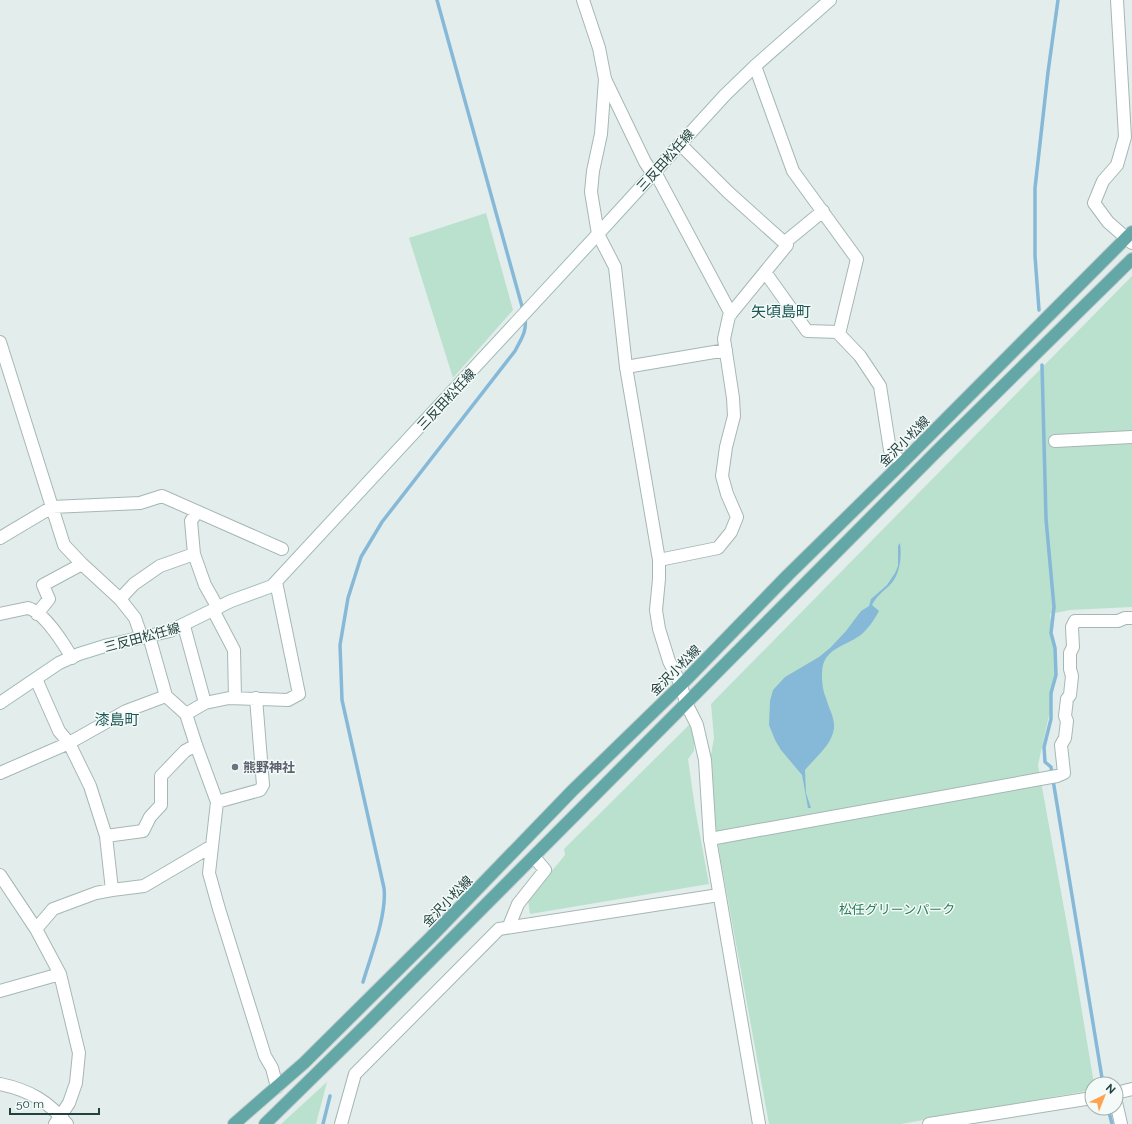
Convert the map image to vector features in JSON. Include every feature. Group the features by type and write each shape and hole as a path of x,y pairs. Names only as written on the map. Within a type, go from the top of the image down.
{"main road":[{"name":"金沢小松線","path":"234,1124 316,1052 431,937 562,802 681,685 788,575 1130,238"},
{"path":"265,1124 368,1024 944,444 1132,259"}],"street":[{"path":"583,0 599,48 605,79 645,162 654,173 731,314"},
{"name":"三反田松任線","path":"0,703 60,663 108,645 170,632 231,601 272,586 598,234 724,95 830,0"},
{"path":"1117,0 1125,138 1117,165 1103,181 1094,203 1108,222 1130,238"},
{"path":"755,66 793,171 857,259 839,334 860,356 880,386 890,450 902,464"},
{"path":"605,79 601,134 593,171 591,192 598,234 614,267 626,367 660,560 656,610 659,629 669,661 681,685 686,703 697,725 705,760 710,839 759,1124"},
{"path":"660,560 718,548 731,532 737,517 727,494 722,476 726,447 734,416 733,398 724,339 731,314 787,244 784,243 728,192 680,144"},
{"path":"784,243 823,211"},
{"path":"765,272 807,331 839,332"},
{"path":"0,342 64,545 120,599 134,618 146,637 166,696 186,714 217,802 209,873 219,909 277,1087"},
{"path":"626,367 726,350"},
{"path":"1055,441 1132,436"},
{"path":"0,538 52,507 140,504 162,496 282,549"},
{"path":"197,512 191,520 194,554 205,585 234,650 235,698"},
{"path":"120,599 134,584 160,566 194,554"},
{"path":"37,614 49,599 43,585 82,564"},
{"path":"186,714 205,703 235,698 288,700 300,694 276,582"},
{"path":"0,614 28,608 32,609 61,639 72,658"},
{"path":"710,839 1064,774 1061,745 1065,738 1067,721 1065,716 1067,699 1070,695 1072,676 1070,669 1070,653 1073,647 1072,628 1075,621 1118,621 1125,618 1132,618"},
{"path":"184,626 205,703"},
{"path":"36,679 59,730 69,743 90,786 106,836 112,890"},
{"path":"0,773 69,743 126,710 166,696"},
{"path":"217,802 260,790 263,785 256,698"},
{"path":"106,836 143,831 150,817 162,805 161,776 186,751 196,745"},
{"path":"36,929 53,909 96,894 112,890 144,886 212,846"},
{"path":"509,926 518,904 545,870 534,857"},
{"path":"0,875 36,929 60,974 79,1053 76,1083 61,1121 37,1096 16,1087 0,1084"},
{"path":"341,1124 355,1074 499,928 719,894"},
{"path":"0,991 60,974"},
{"path":"929,1124 1084,1099"}],"green space":[{"path":"486,213 513,310 453,378 409,238"},
{"name":"松任グリーンパーク","path":"1132,276 1132,607 1070,610 1050,614 1056,668 1050,711 1038,765 1093,1076 1084,1076 1084,1091 901,1124 769,1124 720,856 708,771 714,738 711,704"},
{"path":"694,720 694,751 688,759 695,808 709,884 530,914 528,900 565,855 564,849"},
{"path":"327,1082 316,1124 281,1124"}],"water":[{"path":"900,543 901,554 898,572 893,582 882,592 872,605 879,611 874,619 860,636 830,653 823,665 823,686 833,719 834,728 828,743 805,770 806,793 811,808 808,808 802,775 781,750 769,725 770,701 773,690 785,677 819,657 830,648 846,631 861,611 869,606 871,599 887,585 895,573 898,566 898,546"}],"waterway":[{"path":"437,0 523,310"},
{"path":"1039,310 1035,256 1035,188 1058,0"},
{"path":"363,982 381,922 384,888 342,700 340,645 348,598 361,557 382,522 515,351 524,331 525,318"},
{"path":"1042,365 1046,519 1054,607 1051,633 1055,648 1056,675 1051,693 1051,719 1044,747 1045,762 1051,767 1102,1076"},
{"path":"323,1124 330,1096"},
{"path":"1110,1116 1112,1124"}],"place":[{"name":"熊野神社","path":"235,767"}],"district":[{"name":"矢頃島町","path":"781,312"},
{"name":"漆島町","path":"117,720"}]}
